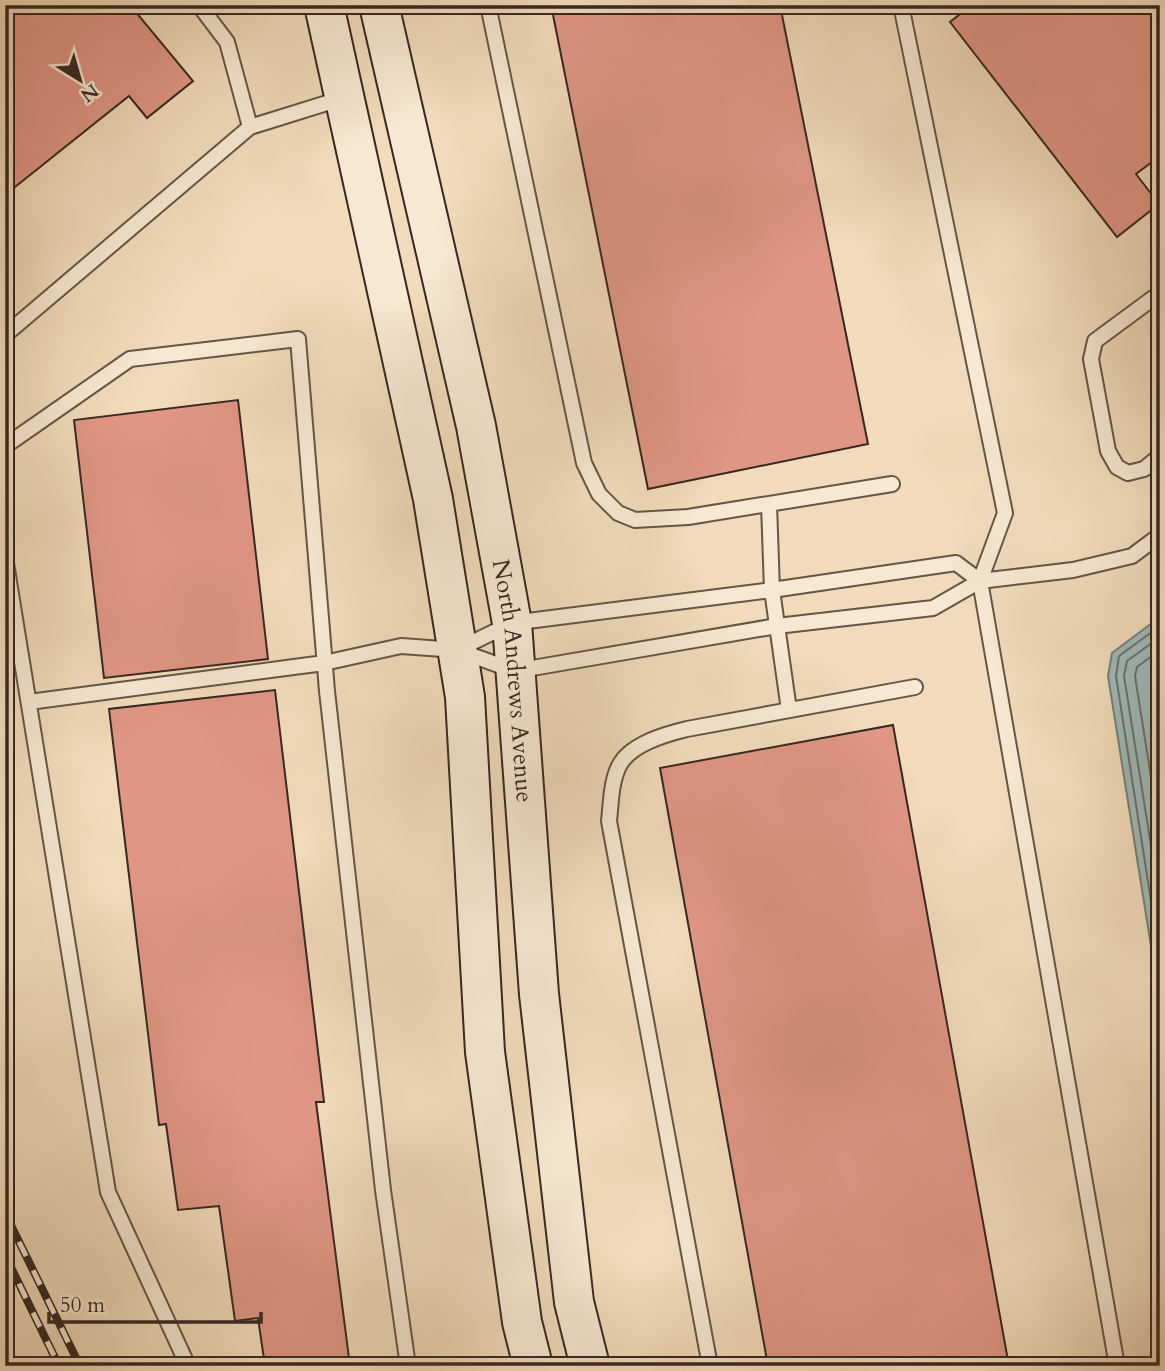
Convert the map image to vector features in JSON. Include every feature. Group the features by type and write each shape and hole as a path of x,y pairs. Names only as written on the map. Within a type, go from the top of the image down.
{"street":[{"name":"North Andrews Avenue","path":"324,5 433,499 465,698 485,1052 522,1322 533,1366"},
{"name":"North Andrews Avenue","path":"379,5 476,426 512,623 539,995 574,1302 590,1366"}],"lane":[{"path":"199,5 227,42 250,127"},
{"path":"488,5 584,463 599,494 618,513 635,520 688,517 892,484"},
{"path":"901,5 1005,513 980,581 1117,1366"},
{"path":"5,335 250,127 345,98"},
{"path":"1160,293 1095,341 1091,359 1108,451 1117,467 1128,473 1144,469 1160,456"},
{"path":"5,446 130,359 298,340 324,663 383,1190 408,1366"},
{"path":"769,504 772,590 789,709"},
{"path":"29,702 324,663 401,646 457,650 515,671 777,626 933,608 980,581 1073,570 1132,556 1160,535"},
{"path":"5,557 108,1192 188,1366"},
{"path":"457,650 512,623 772,590 956,562 980,581"},
{"path":"706,1365 609,821 613,787 620,764 658,736 915,687"}],"water":[{"path":"1160,617 1160,992 1108,676 1112,653"}],"building":[{"path":"5,5 130,5 193,81 147,118 129,96 5,195"},
{"path":"551,5 780,5 868,444 648,489"},
{"path":"972,5 1160,5 1160,156 1136,174 1159,204 1117,237 950,22"},
{"path":"238,400 268,659 104,678 74,420"},
{"path":"275,690 324,1102 316,1102 350,1366 265,1366 258,1318 235,1321 219,1206 178,1210 166,1124 159,1125 109,709"},
{"path":"893,725 1009,1366 768,1366 660,768"}],"railway":[{"path":"5,1213 80,1366"},
{"path":"5,1255 59,1366"}]}
